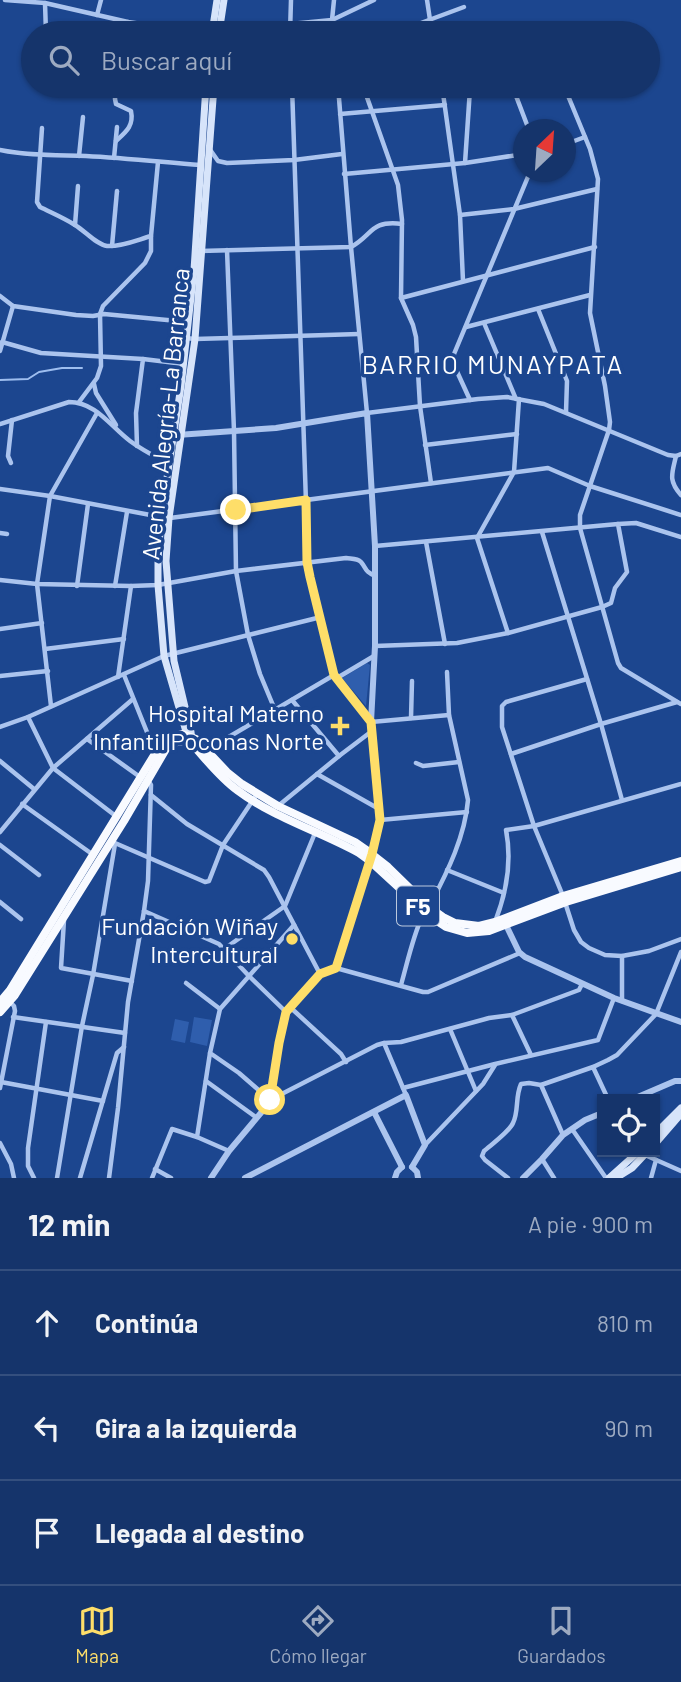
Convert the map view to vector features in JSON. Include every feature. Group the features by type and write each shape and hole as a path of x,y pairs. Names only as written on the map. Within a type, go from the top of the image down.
{"highway":[{"name":"F5","path":"189,739 204,752 226,781 371,857 446,927 467,933 489,932 505,922 565,899 681,861"},
{"path":"59,920 92,855 158,754 177,741 189,739"},
{"path":"0,1012 5,1000 113,842 143,778"},
{"name":"F5","path":"255,797 273,813 316,829"},
{"name":"F5","path":"565,899 681,867"},
{"name":"F5","path":"427,909 455,923 480,926 505,922"}],"main road":[{"path":"216,21 217,0"},
{"path":"218,21 224,0"},
{"name":"Avenida Alegría-La Barranca","path":"191,339 188,322 199,251 200,165 208,98"},
{"name":"Avenida Alegría-La Barranca","path":"189,739 169,655 162,584 165,517 191,339 209,147 209,98"},
{"path":"660,1129 681,1108"},
{"path":"660,1138 681,1114"},
{"path":"607,1178 637,1157"},
{"path":"616,1178 632,1168 640,1157"}],"street":[{"path":"5,0 45,3 124,21"},
{"path":"97,15 101,0"},
{"path":"290,21 291,0"},
{"path":"332,20 334,0"},
{"path":"322,21 332,20 374,0"},
{"path":"427,0 430,21 464,7"},
{"path":"45,3 46,21"},
{"path":"116,98 116,104 131,111 132,120 131,127 116,141"},
{"path":"292,98 307,562 336,676 371,722"},
{"path":"336,968 380,820 371,722 376,546 339,98"},
{"path":"368,98 398,185 401,298 416,338 420,406 430,483"},
{"path":"444,98 460,215 463,281"},
{"path":"465,163 469,98"},
{"path":"517,98 525,119"},
{"path":"569,98 596,169 595,247 590,313 610,422 580,515 580,528 618,663 621,668 679,703"},
{"path":"340,114 445,105"},
{"path":"79,156 83,117"},
{"path":"114,158 117,127"},
{"path":"42,128 37,202 40,207 75,225 98,244 112,246 150,236"},
{"path":"576,140 585,137"},
{"path":"202,139 218,160 224,163 294,160 342,154"},
{"path":"0,150 200,165"},
{"path":"344,174 465,163 513,156"},
{"path":"79,402 97,378 101,366 100,314 105,303 145,263 151,250 150,236 158,162"},
{"path":"470,400 454,365 454,354 526,182"},
{"path":"75,225 78,186"},
{"path":"460,215 514,209 597,189"},
{"path":"112,246 117,191"},
{"path":"199,251 351,247 369,231 381,225 389,222 401,224"},
{"path":"401,298 595,247"},
{"path":"227,250 236,571 248,635 275,710"},
{"path":"465,327 590,295"},
{"path":"0,296 13,306 76,315 100,314 188,322"},
{"path":"0,351 13,306"},
{"path":"538,309 567,381 566,412"},
{"path":"484,323 517,399 514,472 477,538 508,633"},
{"path":"191,339 359,334"},
{"path":"2,342 41,353 143,359 187,365"},
{"path":"137,446 136,413 143,359"},
{"path":"93,383 96,393 120,432"},
{"path":"177,435 276,428 367,413 507,397 544,404 668,455 678,455 671,478 673,486 681,495"},
{"path":"0,424 69,402 79,402 108,421 137,446 173,465"},
{"path":"51,706 37,584 50,496 97,413"},
{"path":"11,463 8,456 12,420"},
{"path":"425,445 517,434"},
{"path":"0,489 165,517 548,468 590,486 681,515"},
{"path":"77,586 88,504"},
{"path":"115,586 127,512"},
{"path":"376,546 636,523 681,537"},
{"path":"375,646 445,644 508,633 611,603 615,588 627,572 618,524"},
{"path":"542,532 622,800"},
{"path":"0,533 7,534"},
{"path":"426,542 445,644"},
{"path":"0,580 77,586 131,586 346,558 361,562 367,572 375,576"},
{"path":"131,586 121,676 158,754"},
{"path":"0,727 169,655 321,617"},
{"path":"0,629 42,623"},
{"path":"45,649 124,639"},
{"path":"204,752 375,655"},
{"path":"0,676 48,671"},
{"path":"401,985 421,918 447,870 465,825 467,812 468,800 449,715 447,672"},
{"path":"587,679 506,702 502,706 502,727 534,826 581,942 605,955 622,956 649,951 681,939"},
{"path":"411,718 412,681"},
{"path":"0,832 53,768 133,699"},
{"path":"292,700 339,756"},
{"path":"511,754 601,724 679,703"},
{"path":"371,722 449,715"},
{"path":"28,717 53,768 117,817"},
{"path":"278,806 372,732"},
{"path":"87,739 151,785 145,911 128,1002 109,1178"},
{"path":"0,761 34,789"},
{"path":"416,763 423,766 459,762"},
{"path":"317,774 379,809"},
{"path":"495,922 507,880 506,831 534,826 681,784"},
{"path":"151,795 187,824 264,870 320,974"},
{"path":"57,1178 93,975 113,842 205,882 209,881 223,845 255,797"},
{"path":"22,804 92,855"},
{"path":"380,820 467,812"},
{"path":"224,949 285,906 316,829"},
{"path":"0,845 39,875"},
{"path":"447,870 504,893"},
{"path":"0,902 21,919"},
{"path":"145,911 219,944 248,975 341,1054 346,1062"},
{"path":"59,920 61,968 132,981"},
{"path":"505,922 520,953 614,998 681,1022"},
{"path":"197,1138 210,1053 220,1009 294,925"},
{"path":"508,1178 482,1156 484,1151 513,1126 517,1092 521,1084 541,1085 593,1067 617,1055 656,1014 681,952"},
{"path":"211,1178 270,1100 279,1043 288,1010 320,974 336,968 423,992 432,991 520,953"},
{"path":"622,956 622,1001"},
{"path":"186,983 220,1009"},
{"path":"270,1100 384,1043 401,1042 489,1018 512,1015 579,990 582,984"},
{"path":"245,1178 374,1112 404,1092 468,1071 598,1040 614,998"},
{"path":"0,1088 15,1008 5,1000"},
{"path":"512,1015 531,1056"},
{"path":"13,1017 125,1033"},
{"path":"34,1178 28,1166 28,1148 46,1022"},
{"path":"450,1029 476,1091"},
{"path":"384,1043 425,1145"},
{"path":"80,1178 117,1053 124,1047"},
{"path":"210,1053 239,1073 270,1100"},
{"path":"412,1167 425,1145 476,1091 495,1064"},
{"path":"593,1067 606,1094"},
{"path":"645,1094 675,1080 681,1082"},
{"path":"206,1081 257,1118"},
{"path":"1,1082 103,1101"},
{"path":"541,1085 563,1135"},
{"path":"374,1112 402,1167"},
{"path":"523,1178 571,1128 597,1115"},
{"path":"571,1128 607,1178"},
{"path":"152,1178 172,1129 229,1151"},
{"path":"0,1143 12,1164 14,1178"},
{"path":"650,1157 681,1171"},
{"path":"542,1159 554,1178"},
{"path":"651,1178 656,1160"},
{"path":"396,1178 402,1167 412,1167 418,1178"},
{"path":"155,1169 171,1178"}],"shaded area":[{"path":"367,663 370,665 366,706 342,678"},
{"path":"194,1017 212,1020 207,1046 190,1042"},
{"path":"175,1019 189,1022 185,1043 171,1040"}],"waterway":[{"path":"0,380 28,379 39,372 82,368"}],"place":[{"name":"Hospital Materno Infantil Poconas Norte","path":"340,726"},
{"name":"Fundación Wiñay Intercultural","path":"292,939"}],"district":[{"name":"BARRIO MUNAYPATA","path":"493,363"}],"route":[{"path":"236,510 306,500 307,562 310,577 334,675 371,722 380,820 336,968 320,974 286,1012 270,1100"}]}
